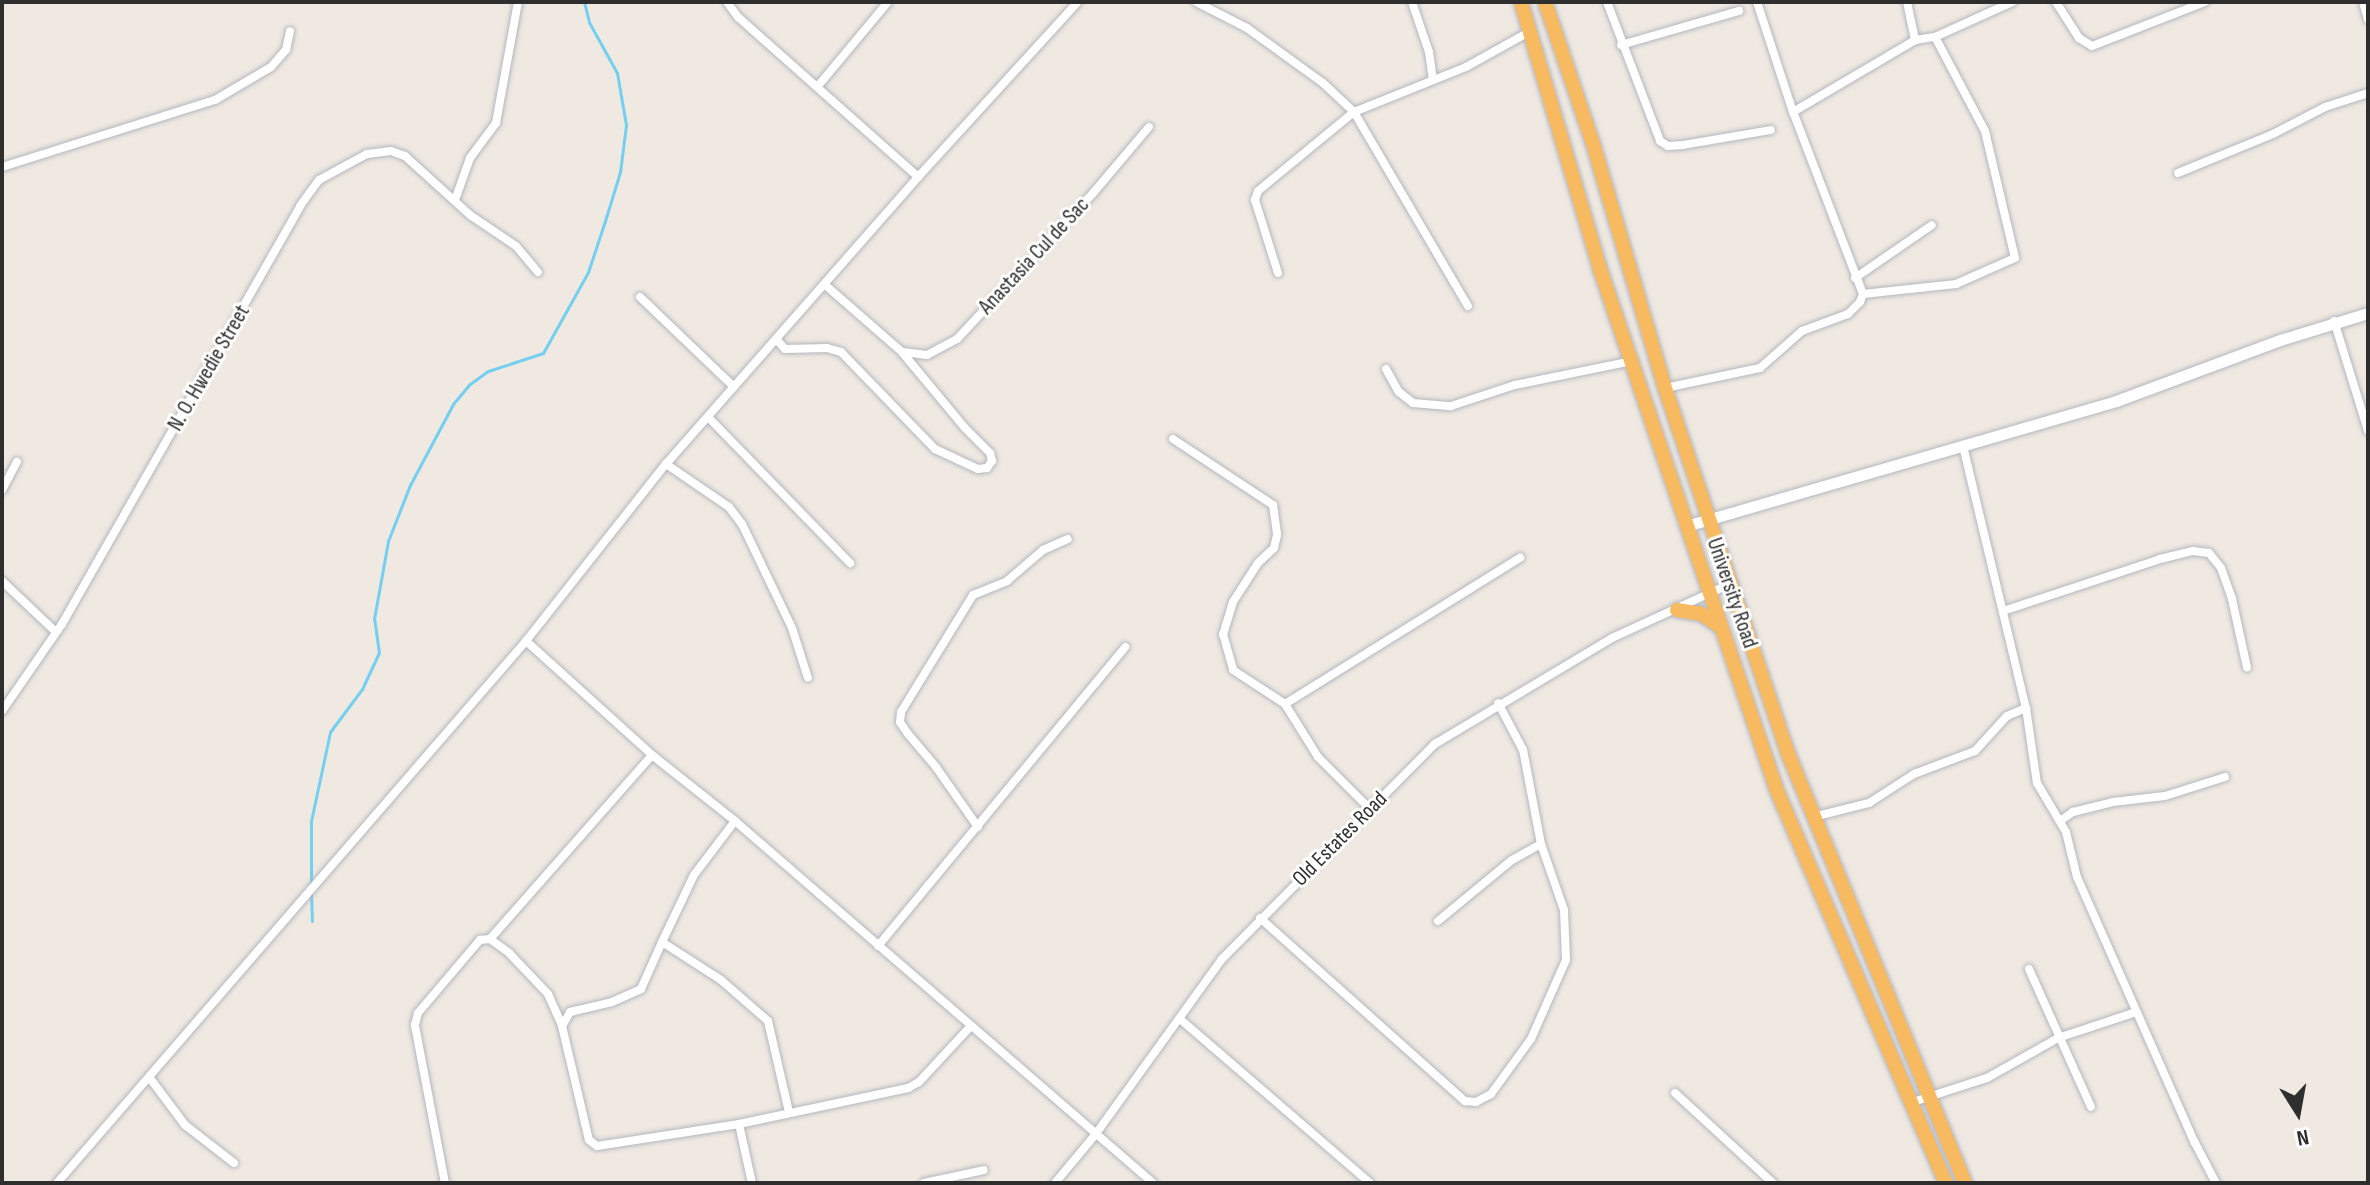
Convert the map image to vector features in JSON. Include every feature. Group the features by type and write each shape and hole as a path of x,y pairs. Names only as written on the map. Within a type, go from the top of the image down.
{"highway":[{"name":"University Road","path":"1521,2 1600,269 1777,791 1946,1183"},
{"name":"University Road","path":"1545,2 1594,147 1665,388 1730,584 1813,817 1965,1183"},
{"path":"1677,610 1701,614 1721,627"}],"street":[{"path":"455,200 470,158 496,123 518,2"},
{"path":"727,2 738,17 918,177"},
{"path":"818,86 888,2"},
{"path":"57,1183 526,641 666,464 918,177 1078,2"},
{"path":"1196,2 1247,28 1323,83 1354,112 1468,306"},
{"path":"1412,2 1429,52 1433,80"},
{"path":"1607,2 1660,141 1668,146 1683,145 1771,130"},
{"path":"1757,2 1793,112 1863,294"},
{"path":"1907,2 1915,40"},
{"path":"1793,112 1915,40 1935,37 2012,2"},
{"path":"2056,2 2079,38 2092,46 2205,2"},
{"path":"2363,2 2368,19"},
{"path":"1621,45 1739,11"},
{"path":"2,167 215,100 271,67 286,50 290,31"},
{"path":"1278,273 1255,195 1354,112 1466,67 1529,32"},
{"path":"1665,388 1760,368 1802,331 1848,314 1863,294 1956,284 2015,258 1985,131 1935,37"},
{"path":"2178,173 2273,134 2325,107 2368,93"},
{"name":"Anastasia Cul de Sac","path":"902,352 927,355 957,339 1094,192 1149,127"},
{"name":"N. O. Hwedie Street","path":"2,711 56,632 300,206 319,180 367,154 391,151 405,156 470,215 516,246 538,272"},
{"path":"1855,278 1932,225"},
{"path":"776,339 785,349 827,348 841,352 935,449 978,469 987,468 992,461 990,453 965,428 902,352 824,284"},
{"path":"640,297 734,387"},
{"path":"1686,526 2116,401 2334,321 2368,313"},
{"path":"2334,321 2368,431"},
{"path":"1386,369 1399,392 1413,403 1451,406 1515,385 1632,361"},
{"path":"708,417 850,563"},
{"path":"1173,439 1273,505 1277,535 1274,548 1258,563 1233,602 1223,634 1233,670 1256,688 1285,704 1318,757 1371,810"},
{"path":"1963,446 1992,553 2026,708 2037,783 2060,821 2072,851 2077,877 2216,1183"},
{"path":"2,490 17,462"},
{"path":"666,464 729,507 742,524 792,628 808,678"},
{"path":"978,827 936,767 908,734 900,722 901,712 973,595 1007,581 1043,550 1068,539"},
{"path":"2003,611 2160,559 2193,551 2209,553 2221,568 2232,599 2247,667"},
{"path":"1285,704 1520,558"},
{"path":"2,581 56,632"},
{"name":"Old Estates Road","path":"1055,1183 1095,1135 1222,959 1435,744 1498,703 1612,638 1730,584"},
{"path":"526,641 652,755 735,821 1153,1183"},
{"path":"878,946 1125,647"},
{"path":"1260,918 1465,1101 1476,1102 1491,1094 1531,1039 1566,960 1564,910 1541,844 1523,750 1498,703"},
{"path":"1813,817 1869,803 1914,774 1975,751 2007,716 2026,708"},
{"path":"445,1183 415,1025 418,1013 480,940 490,939 652,755"},
{"path":"2060,821 2073,812 2113,802 2165,796 2225,777"},
{"path":"562,1026 570,1012 612,1002 641,989 694,875 735,821"},
{"path":"1438,921 1512,860 1541,844"},
{"path":"490,939 541,983 562,1026 589,1140 593,1144 739,1124 914,1085 970,1027"},
{"path":"662,942 721,980 768,1021 789,1112"},
{"path":"2029,969 2091,1107"},
{"path":"1913,1102 1987,1078 2058,1038 2136,1012"},
{"path":"1180,1019 1370,1183"},
{"path":"149,1077 185,1125 234,1163"},
{"path":"1675,1093 1773,1183"},
{"path":"739,1124 752,1183"},
{"path":"924,1183 984,1170"}],"waterway":[{"path":"311,885 311,821 330,732 362,689 379,653 374,619 388,541 410,485 453,404 470,384 488,371 543,353 588,272 605,221 620,172 626,125 617,73 589,22 584,2"},
{"path":"311,893 312,921"}]}
